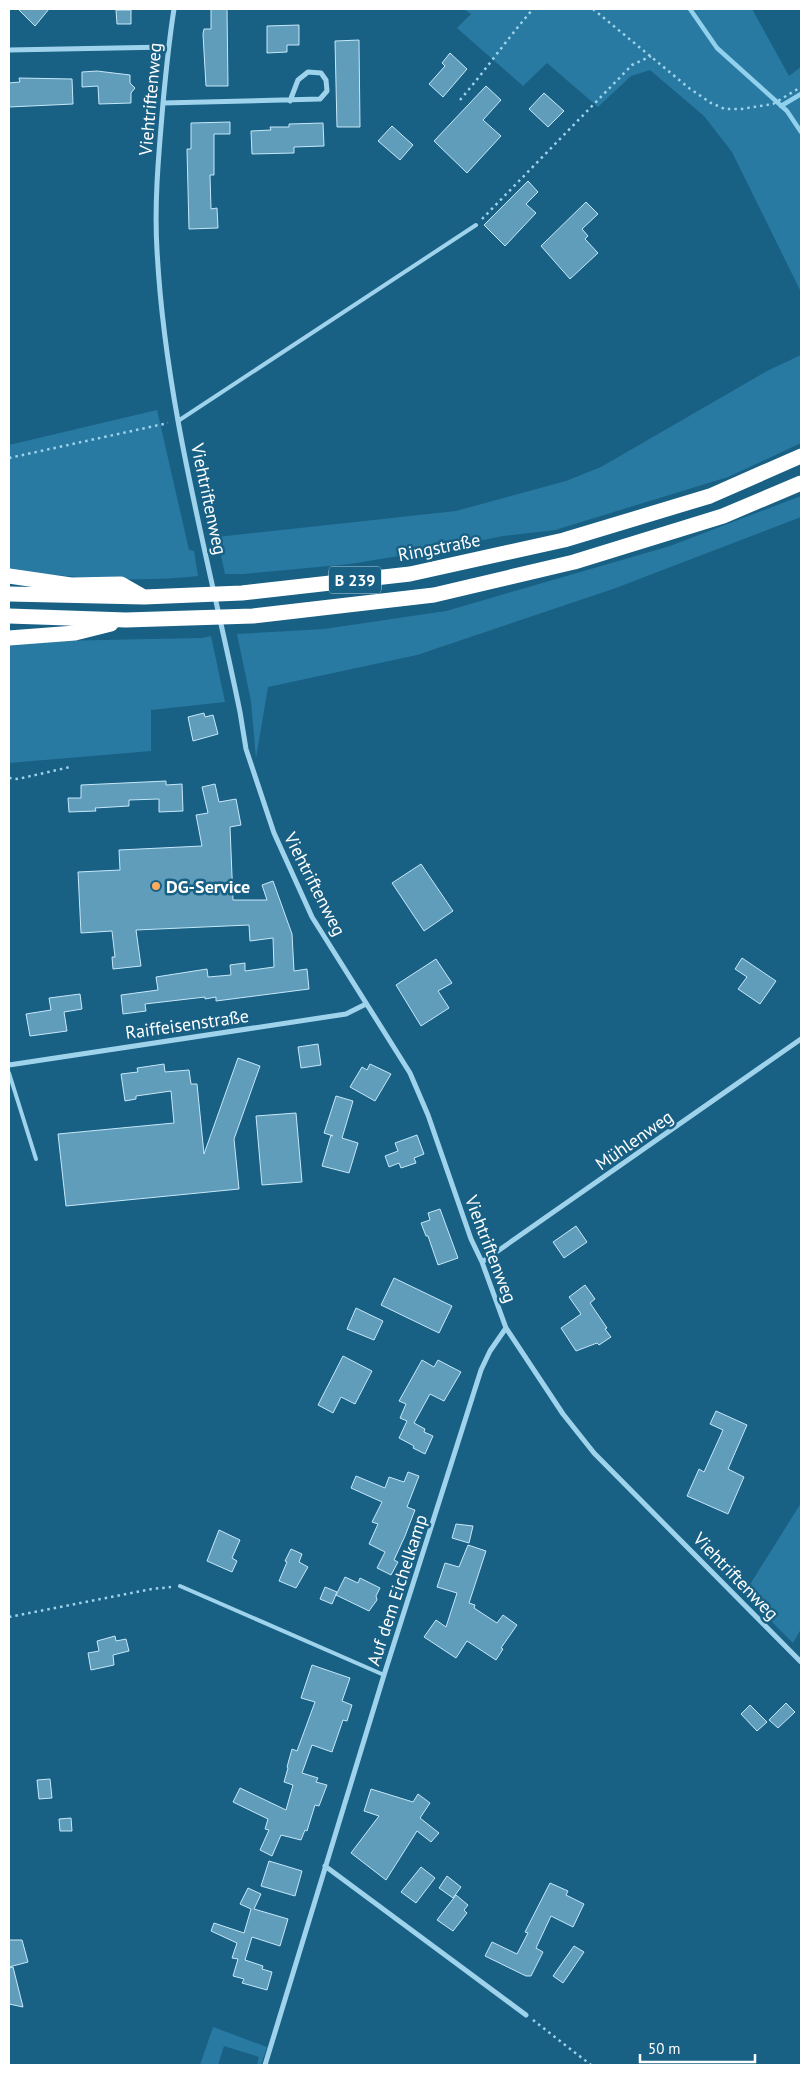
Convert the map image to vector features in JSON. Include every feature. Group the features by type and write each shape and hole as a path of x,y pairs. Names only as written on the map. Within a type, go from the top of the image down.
{"highway":[{"name":"Ringstraße","path":"9,594 144,597 242,592 410,574 564,540 710,496 801,456"},
{"name":"B 239","path":"9,616 126,620 253,616 434,595 574,562 723,516 801,483"},
{"path":"9,576 71,585 121,584 144,597"},
{"path":"9,638 75,633 126,620"}],"street":[{"name":"Viehtriftenweg","path":"174,9 168,47 156,184 156,250 167,356 178,421 232,671 246,749 274,833 312,917 410,1073 428,1116 471,1239 482,1262 506,1328 563,1414 594,1453 801,1662"},
{"path":"9,50 168,47"},
{"path":"163,103 290,101 320,99 327,91 326,80 321,74 308,72 298,80 290,101"},
{"name":"Raiffeisenstraße","path":"9,1065 346,1014 356,1011 366,1004"},
{"name":"Mühlenweg","path":"482,1262 801,1039"},
{"name":"Auf dem Eichelkamp","path":"265,2065 384,1675 481,1370 490,1351 506,1328"},
{"path":"325,1866 526,2015"}],"lane":[{"path":"178,421 476,225"},
{"path":"9,1072 36,1159"},
{"path":"180,1586 384,1675"}],"path":[{"path":"460,100 533,9"},
{"path":"593,9 690,88 711,103 725,109 741,110 772,104 801,87"},
{"path":"476,225 632,65 651,56"},
{"path":"9,458 178,421"},
{"path":"9,778 18,779 70,767"},
{"path":"9,1617 152,1589 180,1586"},
{"path":"526,2015 591,2065"}],"shaded area":[{"path":"464,9 752,9 789,76 801,67 801,292 732,152 704,116 650,70 631,76 598,107 547,63 523,86 457,28 471,14"},
{"path":"801,355 801,443 728,477 555,530 503,536 350,564 225,574 217,537 456,511 566,481 601,467 767,371"},
{"path":"157,410 189,550 194,551 198,576 127,579 56,575 9,569 9,445"},
{"path":"801,496 801,517 613,589 417,655 268,687 256,758 251,701 237,634 324,629 446,611 670,546"},
{"path":"211,636 225,702 151,710 151,751 9,763 9,645 54,641 202,638"},
{"path":"801,1503 801,1629 793,1643 744,1594"},
{"path":"213,2027 267,2047 261,2065 257,2065 259,2057 224,2046 218,2065 200,2065"}],"building":[{"path":"18,9 49,9 35,26"},
{"path":"211,9 227,9 228,86 206,86 203,34 204,29 211,29"},
{"path":"116,10 131,10 131,24 117,24"},
{"path":"299,25 299,45 287,45 287,52 267,53 267,26"},
{"path":"359,40 360,127 337,127 335,41"},
{"path":"450,53 467,69 443,97 429,84 445,66 442,63"},
{"path":"97,71 130,75 130,83 135,88 131,93 131,103 99,104 98,86 82,87 82,72"},
{"path":"19,78 72,79 73,104 9,107 9,83 20,82"},
{"path":"486,86 501,100 483,120 501,136 467,173 434,141"},
{"path":"544,93 564,111 548,127 529,109"},
{"path":"230,122 230,134 214,134 214,175 210,175 211,209 217,208 218,228 189,229 187,149 191,149 191,123"},
{"path":"323,123 324,146 294,147 294,153 252,154 251,131 271,130 270,127 289,127 289,124"},
{"path":"392,126 413,145 400,160 378,141"},
{"path":"528,181 538,192 526,204 536,213 505,246 484,225"},
{"path":"586,202 598,214 582,229 588,236 585,239 598,253 570,279 541,246"},
{"path":"204,713 205,717 213,715 218,734 193,741 188,717"},
{"path":"166,781 166,785 182,784 183,811 159,812 159,799 129,800 129,806 95,808 96,811 69,812 68,798 81,798 81,785"},
{"path":"215,784 219,802 236,799 241,825 230,827 233,900 267,900 262,885 273,881 292,934 294,971 307,969 309,989 216,1001 216,997 205,999 205,997 145,1004 146,1011 123,1014 121,995 158,990 156,977 207,969 208,977 231,975 230,965 245,963 245,971 274,967 273,938 250,941 249,925 136,930 141,966 113,969 112,957 115,957 112,931 81,933 78,872 120,870 119,850 202,846 196,815 208,813 202,787"},
{"path":"421,864 453,911 424,931 392,883"},
{"path":"742,958 776,981 760,1004 738,989 747,977 735,969"},
{"path":"436,959 452,983 438,991 449,1008 421,1026 396,985"},
{"path":"80,994 82,1009 64,1012 67,1031 30,1036 26,1014 51,1010 49,998"},
{"path":"318,1044 321,1065 301,1068 298,1047"},
{"path":"238,1058 260,1066 234,1139 239,1189 66,1206 58,1134 174,1123 171,1091 136,1096 136,1099 125,1101 121,1074 138,1072 137,1068 164,1064 165,1072 189,1070 191,1084 197,1084 204,1154"},
{"path":"370,1064 391,1074 375,1101 350,1087 362,1067 367,1070"},
{"path":"336,1096 353,1101 342,1138 358,1143 349,1173 322,1166 331,1135 324,1133"},
{"path":"296,1113 302,1182 262,1185 256,1116"},
{"path":"417,1135 424,1154 414,1158 416,1163 401,1168 399,1163 389,1167 385,1156 398,1151 395,1143"},
{"path":"440,1209 458,1258 438,1265 428,1236 426,1236 421,1223 430,1220 428,1213"},
{"path":"576,1226 587,1242 564,1258 553,1242"},
{"path":"394,1278 452,1306 439,1333 381,1305"},
{"path":"585,1285 595,1299 590,1303 611,1337 599,1345 597,1343 576,1351 561,1328 581,1314 569,1297"},
{"path":"356,1308 383,1321 374,1340 347,1329"},
{"path":"343,1356 372,1371 355,1404 341,1397 333,1413 318,1405"},
{"path":"422,1360 434,1367 438,1360 461,1372 444,1401 430,1394 414,1423 425,1429 424,1432 433,1436 425,1454 399,1438 407,1421 400,1418 406,1404 399,1401"},
{"path":"716,1411 747,1425 728,1469 744,1477 728,1514 687,1496 699,1469 704,1472 723,1430 710,1424"},
{"path":"408,1472 419,1476 407,1507 415,1510 394,1560 398,1562 391,1575 377,1568 385,1552 369,1544 378,1524 372,1522 382,1502 351,1488 356,1476 385,1488 389,1477 404,1482"},
{"path":"456,1524 473,1526 469,1543 452,1538"},
{"path":"219,1530 240,1540 232,1558 237,1561 232,1572 207,1561"},
{"path":"468,1545 486,1551 469,1603 475,1605 474,1608 497,1623 503,1615 517,1625 501,1648 503,1649 496,1660 467,1641 456,1658 424,1637 436,1620 446,1627 457,1593 437,1587 445,1563 459,1567"},
{"path":"291,1549 302,1554 299,1562 308,1567 296,1588 279,1581"},
{"path":"345,1577 358,1583 360,1578 380,1588 376,1596 377,1600 369,1611 336,1595"},
{"path":"325,1587 337,1592 332,1604 320,1599"},
{"path":"115,1636 116,1641 126,1639 129,1651 113,1655 114,1665 91,1670 88,1653 99,1651 97,1641"},
{"path":"312,1665 350,1678 342,1701 352,1705 347,1721 343,1720 332,1752 312,1745 302,1773 318,1778 316,1782 327,1785 319,1806 315,1805 307,1831 305,1830 301,1840 281,1835 272,1856 260,1850 269,1830 265,1829 268,1819 233,1802 240,1788 286,1810 293,1785 284,1782 287,1767 292,1749 297,1751 315,1702 301,1698"},
{"path":"786,1703 795,1712 778,1728 769,1720"},
{"path":"750,1705 767,1722 757,1731 741,1714"},
{"path":"50,1779 52,1798 39,1799 37,1780"},
{"path":"371,1789 413,1802 418,1794 430,1803 420,1818 439,1833 431,1842 417,1831 386,1880 351,1853 379,1816 364,1811"},
{"path":"71,1818 72,1831 60,1831 59,1819"},
{"path":"269,1861 302,1871 295,1896 261,1886"},
{"path":"421,1867 435,1878 416,1903 401,1892"},
{"path":"447,1876 461,1887 453,1898 439,1888"},
{"path":"550,1883 568,1891 566,1895 584,1904 573,1927 551,1916 536,1948 543,1952 531,1976 526,1976 485,1956 492,1942 517,1954 528,1933 525,1932"},
{"path":"248,1888 261,1894 254,1909 288,1919 280,1946 252,1937 245,1960 263,1966 262,1969 272,1972 267,1990 242,1983 244,1979 233,1976 238,1959 232,1958 237,1943 211,1931 214,1923 244,1933 251,1909 240,1904"},
{"path":"456,1895 468,1905 464,1910 467,1913 453,1931 437,1920"},
{"path":"9,1940 22,1940 28,1962 9,1967"},
{"path":"574,1946 584,1952 563,1983 553,1976"},
{"path":"13,1967 23,2007 9,2004 9,1968"}],"waterway":[{"path":"690,9 717,48 787,111 801,132"},
{"path":"781,106 801,94"}],"place":[{"name":"DG-Service","path":"156,886"}]}
